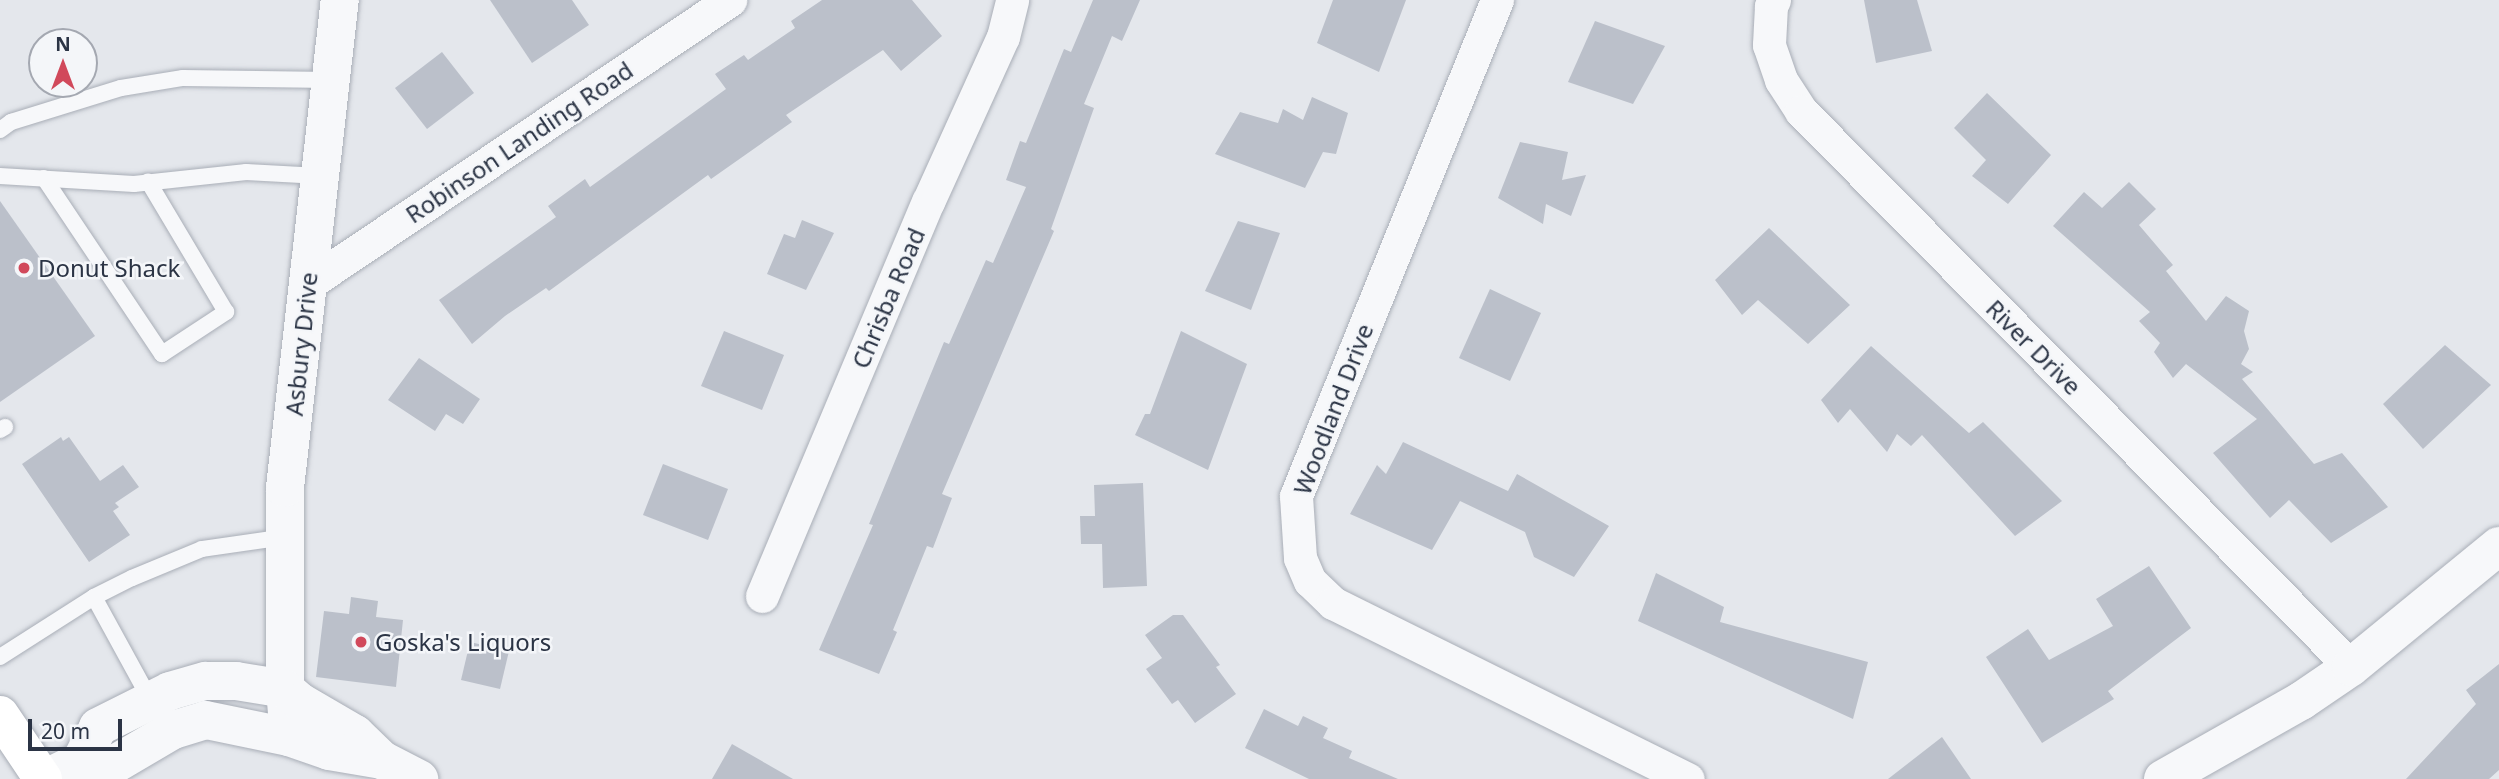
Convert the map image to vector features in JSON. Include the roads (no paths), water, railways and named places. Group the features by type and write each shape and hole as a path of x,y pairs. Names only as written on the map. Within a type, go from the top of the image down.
{"highway":[{"path":"0,715 43,779"}],"street":[{"name":"Asbury Drive","path":"289,737 285,689 285,488 340,0"},
{"name":"Robinson Landing Road","path":"308,284 730,0"},
{"name":"Chrisba Road","path":"762,596 928,202 1003,37 1012,0"},
{"name":"Woodland Drive","path":"1497,0 1296,496 1300,558 1310,581 1333,603 1688,779"},
{"name":"River Drive","path":"1767,2 1769,45 1781,80 1801,111 2351,667"},
{"path":"2163,779 2301,701 2351,667 2499,546"},
{"path":"81,761 98,727 170,691 206,681 236,681 285,689 300,702 355,734 379,770"},
{"path":"43,779 81,761 115,764 173,730 206,720 289,737 379,770 419,779"}],"lane":[{"path":"0,130 11,122 121,88 183,78 333,80"},
{"path":"0,176 134,184 246,172 320,176"},
{"path":"44,178 162,354 226,312 148,181"},
{"path":"0,657 94,597 202,549 285,537"},
{"path":"94,597 150,701"}],"place":[{"name":"Donut Shack","path":"24,268"},
{"name":"Goska's Liquors","path":"361,642"}]}
